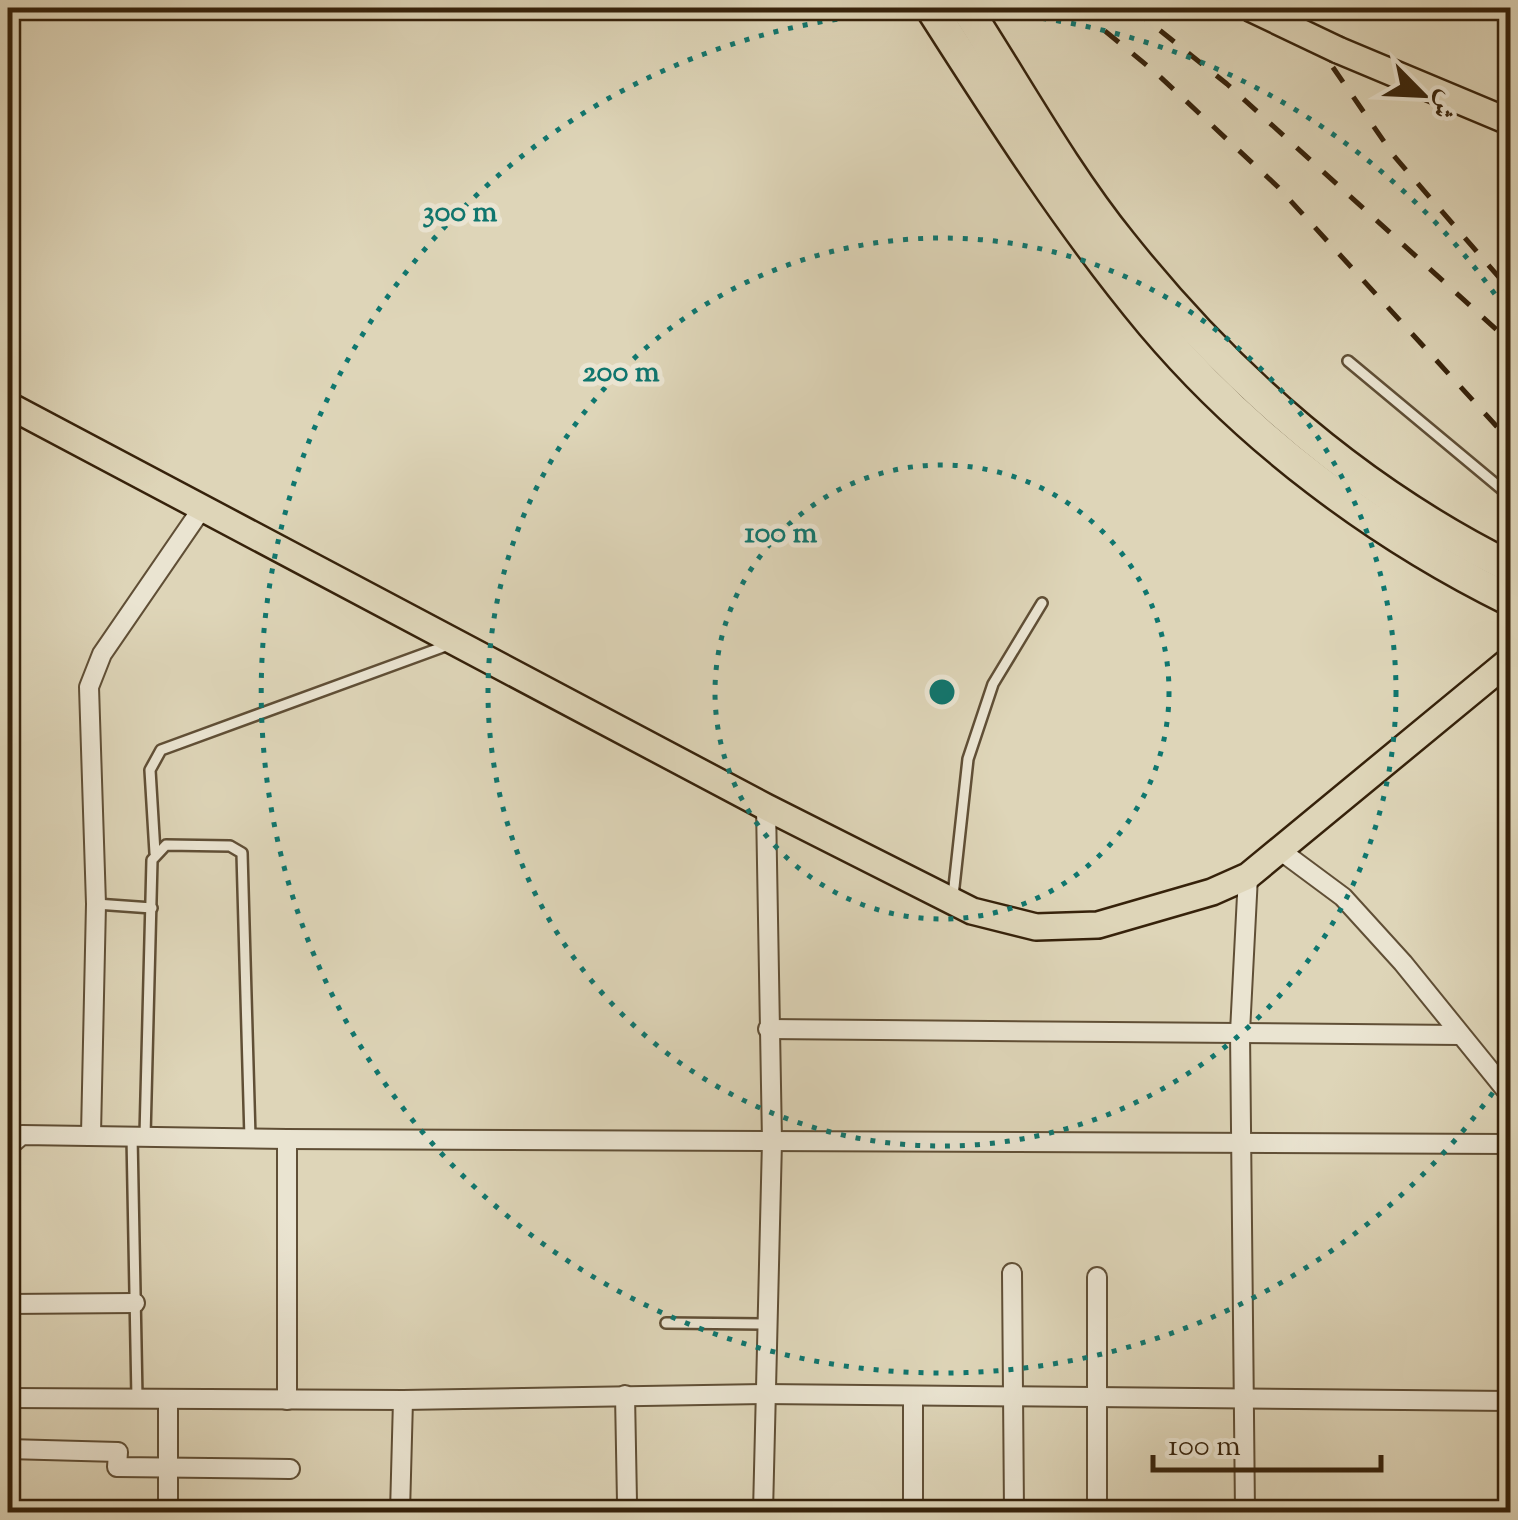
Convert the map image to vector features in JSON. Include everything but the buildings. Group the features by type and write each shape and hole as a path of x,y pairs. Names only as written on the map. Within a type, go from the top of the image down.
{"highway":[{"path":"931,8 1079,230 1154,326 1221,396 1328,489 1398,537 1510,600"},
{"path":"966,8 1119,241 1210,346 1281,413 1356,473 1453,538 1510,567"}],"main road":[{"path":"1250,8 1338,50 1510,122"},
{"path":"8,405 766,807 972,911 1036,927 1098,924 1212,892 1248,876 1510,660"}],"street":[{"path":"91,1134 96,904 89,688 93,670 203,508"},
{"path":"763,1512 772,1141 766,807"},
{"path":"1281,851 1343,897 1403,963 1510,1095"},
{"path":"1244,1512 1240,1032 1248,876"},
{"path":"768,1029 1460,1035"},
{"path":"11,1142 91,1134 287,1139 1510,1144"},
{"path":"287,1139 287,1400"},
{"path":"1012,1273 1014,1512"},
{"path":"1096,1512 1097,1277"},
{"path":"8,1304 135,1304"},
{"path":"8,1332 8,1415"},
{"path":"8,1398 403,1400 764,1394 1510,1402"},
{"path":"625,1395 627,1502"},
{"path":"913,1396 913,1512"},
{"path":"168,1400 168,1512"},
{"path":"400,1512 403,1400"},
{"path":"8,1449 118,1452 117,1468 290,1469"}],"lane":[{"path":"1348,361 1510,496"},
{"path":"952,901 968,760 994,684 1042,603"},
{"path":"137,1399 138,1136 155,853 150,770 161,750 458,642"},
{"path":"155,853 166,844 230,846 242,853 250,1138"},
{"path":"96,904 152,908"},
{"path":"8,1115 11,1142"},
{"path":"666,1322 766,1324"}],"railway":[{"path":"1077,8 1155,72 1278,187 1510,441"},
{"path":"1132,8 1227,84 1510,342"},
{"path":"1292,8 1394,156 1510,290"}]}
